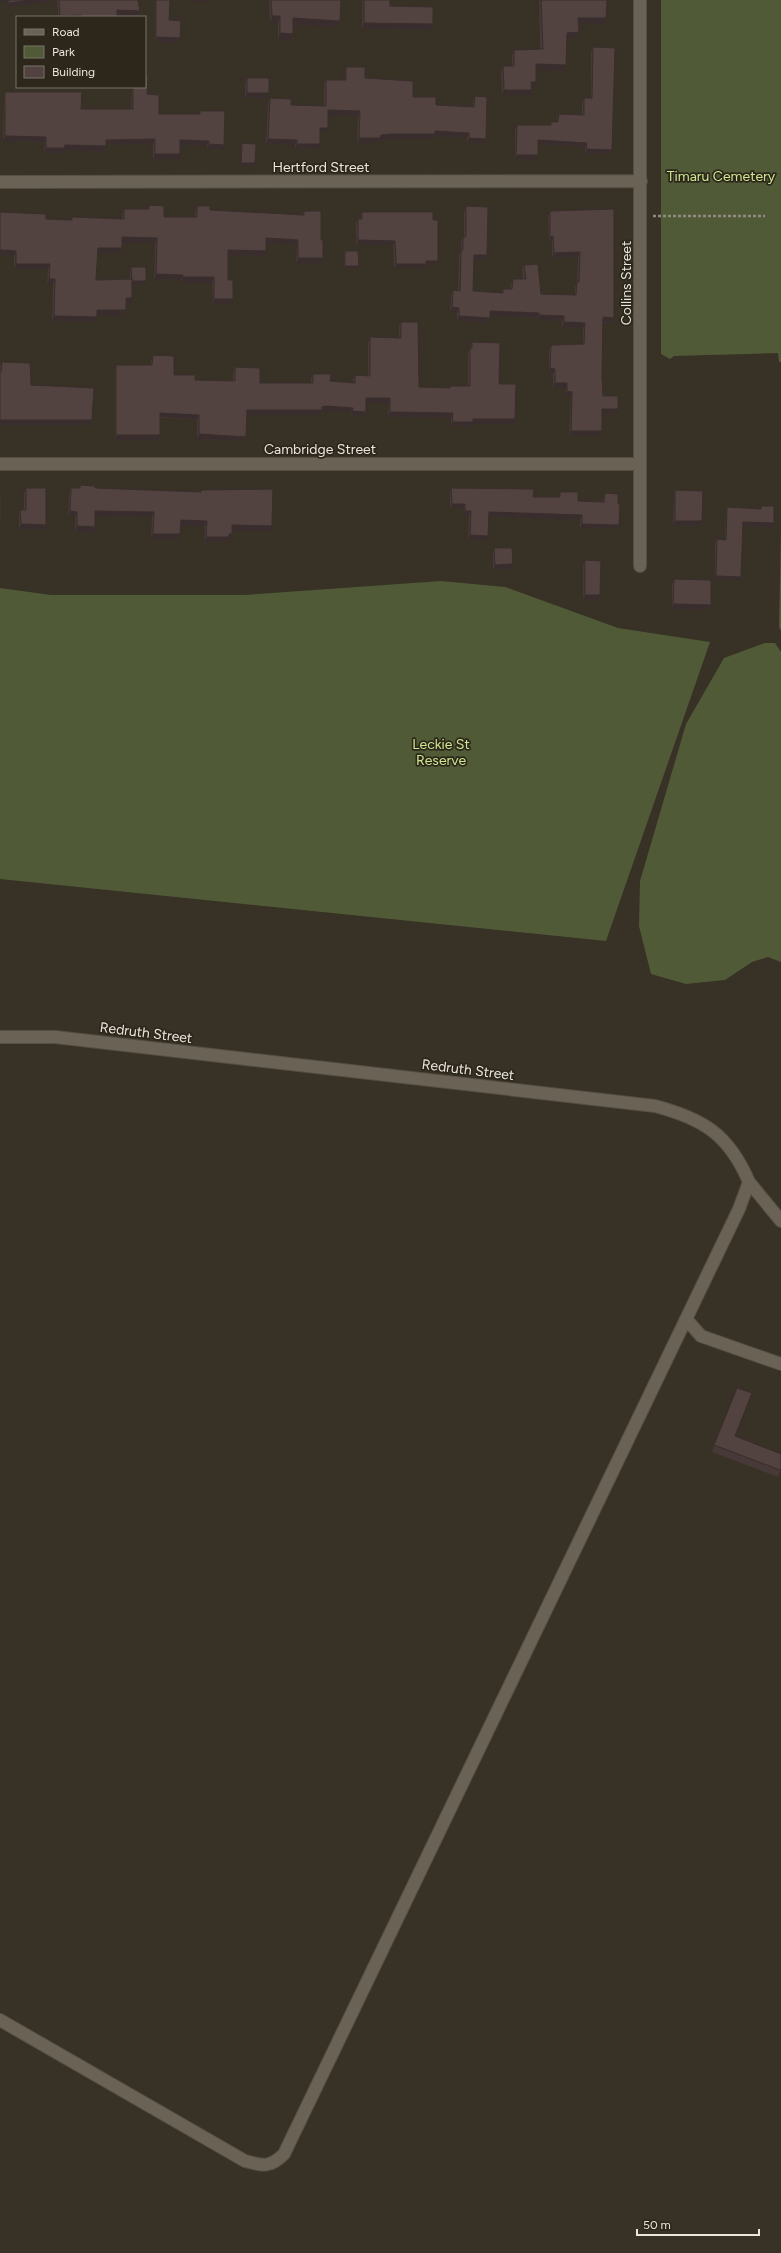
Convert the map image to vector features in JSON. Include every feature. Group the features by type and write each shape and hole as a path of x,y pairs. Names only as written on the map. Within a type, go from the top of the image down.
{"street":[{"name":"Collins Street","path":"640,0 640,566"},
{"name":"Hertford Street","path":"0,182 641,181"},
{"name":"Cambridge Street","path":"0,464 640,464"},
{"name":"Redruth Street","path":"0,1037 55,1037 654,1106 676,1112 712,1130 728,1144 740,1160 750,1182 781,1221"},
{"path":"0,2020 245,2162 260,2165 274,2163 284,2154 739,1210 750,1182"},
{"path":"686,1319 701,1336 781,1364"}],"path":[{"path":"641,216 765,216"}],"green space":[{"name":"Timaru Cemetery","path":"661,0 781,0 781,362 779,362 778,353 674,356 670,359 661,354"},
{"path":"781,530 781,631 779,627"},
{"name":"Leckie St Reserve","path":"441,581 505,587 618,628 710,642 606,941 0,879 0,588 51,595 244,595"},
{"path":"765,643 775,643 781,652 781,962 768,957 752,962 725,980 686,984 651,974 639,926 640,881 686,724 724,658"}],"building":[{"path":"9,0 30,0 9,3"},
{"path":"59,0 138,0 140,11 117,10 117,16 60,16"},
{"path":"156,0 170,0 169,20 181,21 180,38 156,37"},
{"path":"271,0 341,0 340,21 293,18 293,34 280,33 280,16 272,16"},
{"path":"364,0 390,0 390,6 433,7 433,24 364,23"},
{"path":"541,0 607,0 606,18 578,18 579,32 567,33 566,65 536,64 536,82 531,82 532,90 504,90 503,66 514,66 514,50 543,49"},
{"path":"593,47 615,48 612,150 586,149 587,143 538,140 538,155 516,155 517,125 551,125 551,122 558,122 559,114 584,115 584,98 592,98"},
{"path":"346,67 365,67 365,78 413,81 413,97 436,97 436,105 474,107 475,96 487,97 486,139 469,138 469,133 435,131 435,134 392,134 381,135 380,138 359,138 360,111 328,110 328,128 320,128 320,144 297,144 297,140 268,139 270,98 291,99 291,105 326,106 326,80 346,80"},
{"path":"146,75 148,75 147,94 159,95 159,114 200,114 200,111 225,111 224,145 209,144 209,141 180,140 180,154 155,154 155,139 106,140 106,146 65,145 64,148 46,148 46,137 5,136 5,92 82,92 81,109 133,109 133,88 146,88"},
{"path":"247,78 269,78 269,93 247,93"},
{"path":"242,143 256,144 255,163 241,163"},
{"path":"149,205 164,206 164,217 197,217 197,206 210,206 210,210 304,215 304,211 321,211 321,240 323,240 323,258 298,258 298,240 266,238 266,251 228,250 228,280 233,280 233,299 214,299 214,277 183,277 183,275 156,274 157,238 122,237 122,248 98,248 96,280 132,279 132,298 126,298 126,310 97,310 97,317 54,316 55,279 49,279 50,264 16,264 16,251 0,250 0,212 46,214 46,219 72,220 72,217 124,219 124,209 149,209"},
{"path":"466,206 488,207 487,255 474,255 473,291 503,293 503,289 512,289 513,279 526,279 524,265 538,264 541,294 576,295 577,282 579,282 580,252 554,253 553,236 550,237 550,211 614,209 614,318 603,317 602,377 603,396 618,396 618,409 602,409 602,431 571,431 572,392 567,391 567,383 555,383 555,369 550,368 551,345 584,344 585,323 564,322 564,316 539,315 539,313 490,311 490,318 459,316 459,308 452,307 453,290 460,291 461,250 463,250 463,237 466,237"},
{"path":"362,212 433,212 433,220 438,220 438,261 426,261 426,264 396,264 395,241 358,240 358,219 362,219"},
{"path":"345,251 358,251 359,266 345,266"},
{"path":"131,267 146,267 146,281 132,281"},
{"path":"401,322 418,322 419,387 450,388 450,386 470,386 470,348 472,348 472,342 500,343 499,384 516,384 515,419 473,419 473,422 452,422 453,413 390,412 390,398 366,398 366,412 352,411 353,408 326,406 322,407 322,410 247,410 246,437 199,434 199,415 160,413 160,435 116,435 116,365 152,365 153,355 174,356 174,375 195,375 195,380 235,381 235,367 260,368 260,383 313,383 313,374 331,374 330,381 355,383 355,375 370,376 370,337 401,338"},
{"path":"2,362 30,363 31,385 94,388 92,420 0,420 0,372"},
{"path":"80,485 95,486 95,488 201,492 201,490 273,489 272,526 232,525 232,534 229,534 229,537 206,537 207,521 181,520 180,534 153,534 154,512 95,511 95,527 77,526 77,512 70,511 71,488 80,488"},
{"path":"26,488 46,488 46,525 21,524 20,510 26,510"},
{"path":"451,488 534,489 533,497 560,497 560,492 578,492 578,501 604,502 605,493 618,494 618,504 620,504 619,525 582,524 582,515 489,512 488,536 470,535 471,511 465,511 465,504 452,504"},
{"path":"675,490 703,491 702,521 675,521"},
{"path":"1,496 1,520 0,520"},
{"path":"761,506 774,506 774,523 743,522 741,577 716,576 717,539 726,540 727,507 761,509"},
{"path":"494,548 512,548 513,564 495,565"},
{"path":"585,560 601,561 600,595 585,595"},
{"path":"674,579 711,580 711,605 673,604"},
{"path":"737,1388 752,1393 735,1436 781,1454 780,1470 714,1445"}]}
